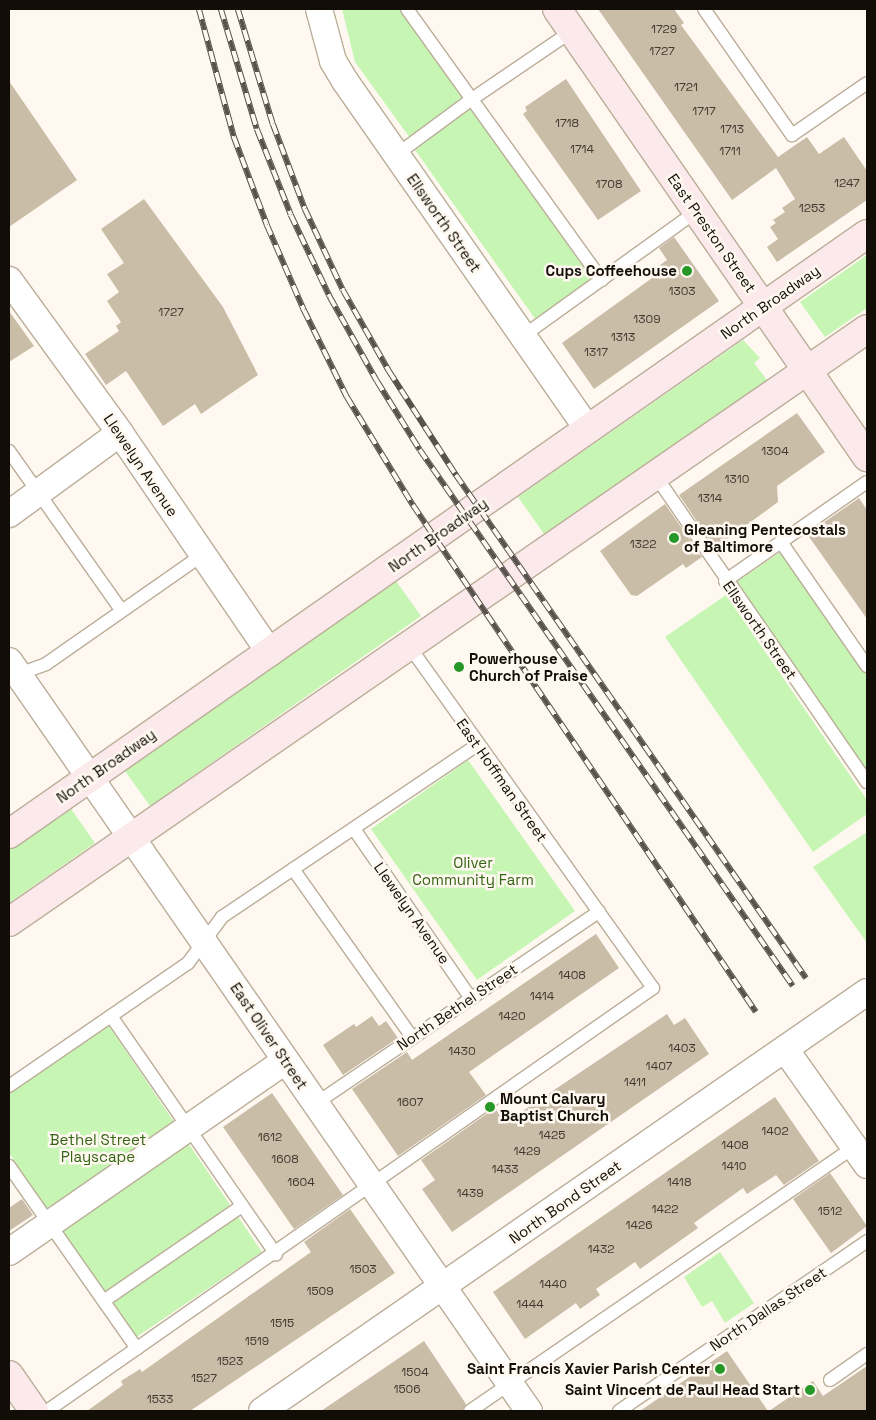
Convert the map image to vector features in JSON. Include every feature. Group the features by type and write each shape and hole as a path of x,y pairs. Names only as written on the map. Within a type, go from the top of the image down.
{"main road":[{"name":"East Preston Street","path":"557,9 867,457"},
{"name":"North Broadway","path":"9,834 867,234"},
{"path":"9,922 867,329"},
{"path":"9,1375 34,1411"}],"street":[{"name":"Ellsworth Street","path":"319,9 333,61 396,155 588,429"},
{"name":"Llewelyn Avenue","path":"9,280 120,433 270,653"},
{"path":"9,514 120,433"},
{"name":"East Oliver Street","path":"12,671 91,777 285,1061 529,1411"},
{"name":"North Bond Street","path":"262,1411 867,992"},
{"path":"785,1049 861,1156"},
{"path":"9,1252 285,1061"}],"lane":[{"path":"408,9 602,280"},
{"path":"704,9 792,135 867,83"},
{"path":"396,155 472,99 572,31"},
{"path":"523,336 696,211"},
{"path":"9,451 121,610"},
{"name":"Ellsworth Street","path":"655,475 725,581 867,782"},
{"path":"725,581 867,482"},
{"path":"781,542 867,666"},
{"path":"12,671 46,664 202,555"},
{"name":"East Hoffman Street","path":"370,1184 653,988 477,745 408,645"},
{"path":"9,1086 188,963 222,917 477,745"},
{"name":"Llewelyn Avenue","path":"354,829 470,997"},
{"path":"293,869 412,1037"},
{"name":"North Bethel Street","path":"315,1104 470,997 599,912"},
{"path":"111,1016 276,1254"},
{"path":"470,1411 861,1156"},
{"path":"9,1166 105,1300 137,1349"},
{"path":"47,1411 276,1254 370,1184"},
{"path":"105,1300 242,1206"},
{"name":"North Dallas Street","path":"619,1411 867,1240"},
{"path":"830,1380 867,1354"}],"green space":[{"path":"342,9 401,9 465,98 410,138 355,62"},
{"path":"471,108 593,281 536,320 415,150"},
{"path":"867,255 867,308 825,337 800,302"},
{"path":"743,340 760,358 754,363 767,380 544,534 518,497"},
{"path":"782,551 867,674 867,774 735,583"},
{"path":"396,581 421,616 150,806 125,771"},
{"path":"726,595 867,800 867,814 813,852 665,637"},
{"name":"Oliver Community Farm","path":"468,760 575,911 477,980 371,829"},
{"path":"69,806 95,843 9,903 9,849"},
{"path":"867,832 867,943 813,867"},
{"name":"Bethel Street Playscape","path":"109,1026 262,1252 135,1338 9,1153 9,1094"},
{"path":"720,1252 754,1303 725,1323 712,1301 702,1307 684,1277"}],"building":[{"path":"598,9 674,9 684,23 681,25 778,157 807,137 819,154 844,137 867,171 867,200 777,262 767,247 778,239 770,227 776,223 773,220 785,212 782,208 795,199 776,168 732,200"},
{"path":"566,79 641,191 598,220 523,114 527,111 525,107"},
{"path":"9,81 77,180 9,227"},
{"path":"144,199 223,307 258,375 201,414 195,404 163,426 126,371 106,385 85,354 119,331 116,326 121,322 107,301 119,292 107,274 124,263 101,229"},
{"path":"674,237 719,301 594,389 562,343 659,273 656,268 667,260 659,248"},
{"path":"9,311 34,346 9,362"},
{"path":"797,413 825,452 777,486 778,502 715,548 679,495"},
{"path":"859,498 867,510 867,619 807,534"},
{"path":"665,504 702,557 686,568 683,564 637,596 631,595 600,551"},
{"path":"596,934 619,968 469,1072 486,1095 398,1156 352,1089 407,1052 412,1060"},
{"path":"667,1014 674,1025 685,1018 709,1054 452,1232 422,1189 435,1180 421,1160 495,1108 501,1117 507,1114 511,1119"},
{"path":"372,1016 379,1026 386,1021 398,1038 343,1075 323,1045 354,1024 356,1027"},
{"path":"272,1093 343,1195 294,1229 223,1127"},
{"path":"775,1097 819,1161 784,1185 776,1175 747,1194 743,1188 694,1223 698,1228 640,1269 635,1262 596,1289 600,1295 580,1309 576,1303 525,1339 493,1292"},
{"path":"830,1173 867,1226 831,1253 793,1199"},
{"path":"22,1199 33,1215 9,1231 9,1208"},
{"path":"350,1209 395,1273 190,1411 87,1411 123,1385 121,1381 140,1369 142,1372 311,1252 304,1242"},
{"path":"424,1341 466,1404 462,1411 321,1411"},
{"name":"Saint Francis Xavier Parish Center","path":"727,1351 768,1411 640,1411"},
{"path":"867,1366 867,1411 769,1411 813,1381 823,1396"}],"railway":[{"path":"199,9 234,137 267,225 304,310 347,397 413,505 756,1012"},
{"path":"221,9 257,129 291,215 330,297 377,381 420,450 793,986"},
{"path":"238,9 273,124 305,209 343,290 389,371 456,475 806,978"}],"place":[{"name":"Cups Coffeehouse","path":"687,271"},
{"name":"Gleaning Pentecostals of Baltimore","path":"674,538"},
{"name":"Powerhouse Church of Praise","path":"459,667"},
{"name":"Mount Calvary Baptist Church","path":"490,1107"},
{"name":"Saint Francis Xavier Parish Center","path":"720,1369"},
{"name":"Saint Vincent de Paul Head Start","path":"810,1390"}]}
